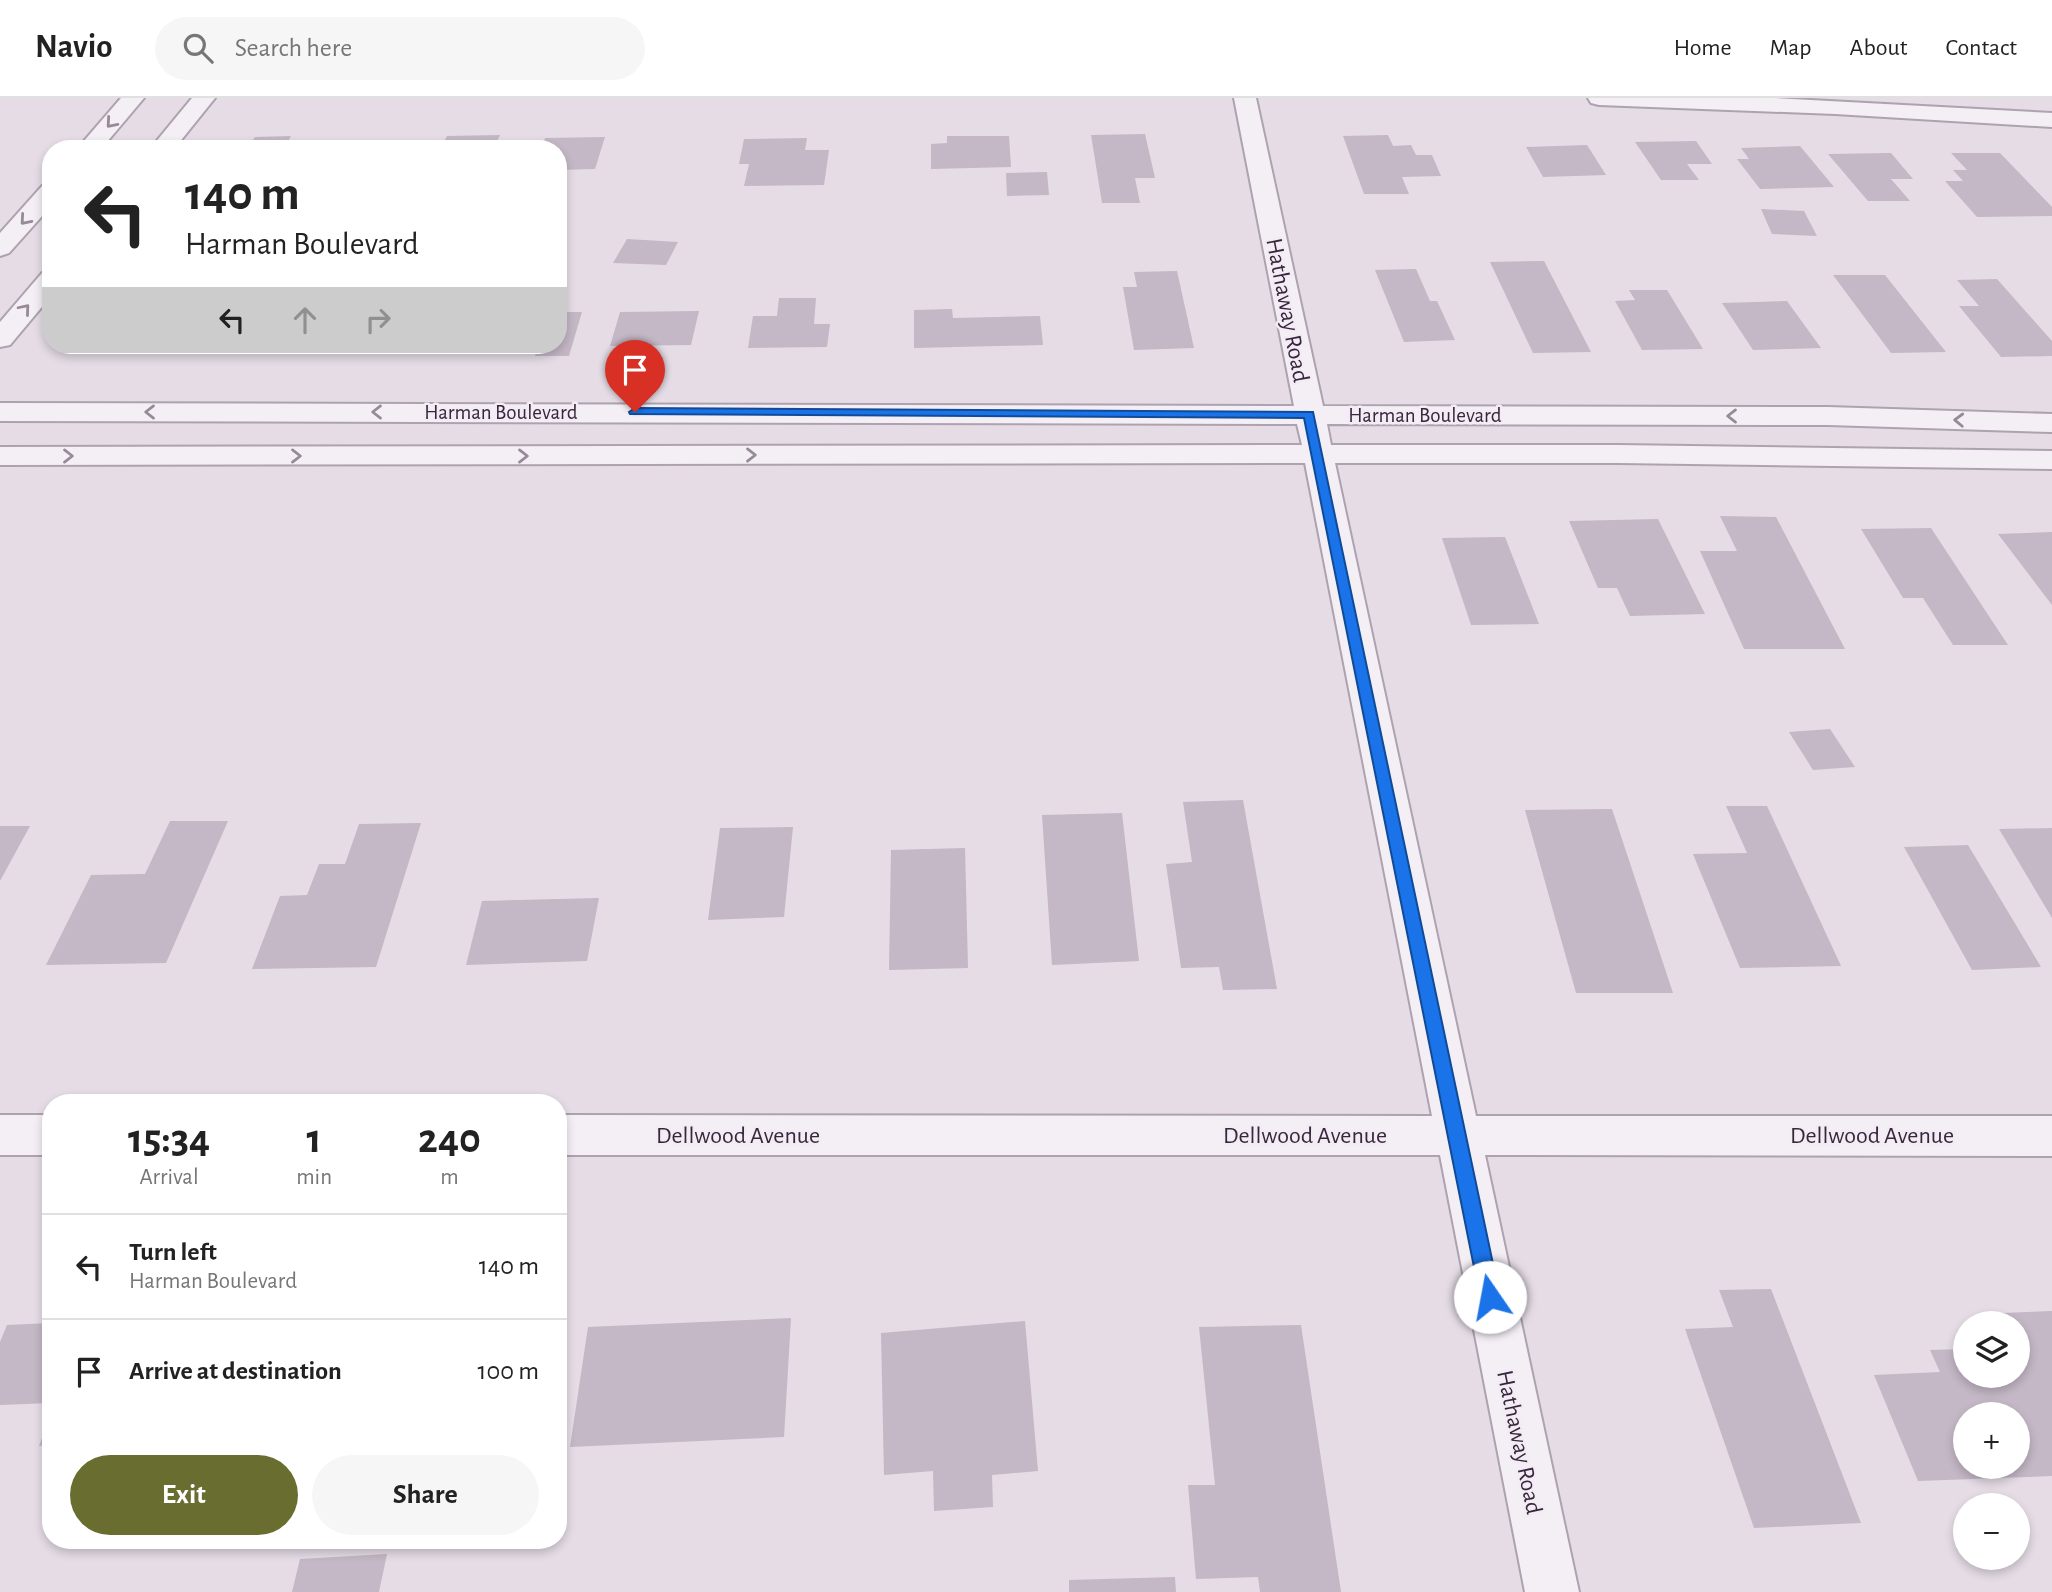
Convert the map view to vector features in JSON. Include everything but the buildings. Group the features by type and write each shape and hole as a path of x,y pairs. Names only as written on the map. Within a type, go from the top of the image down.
{"street":[{"path":"96,140 133,98"},
{"path":"169,140 204,98"},
{"name":"Hathaway Road","path":"1245,98 1552,1592"},
{"path":"1599,98 1823,106 2052,120"},
{"path":"0,248 42,201"},
{"path":"0,340 42,290"},
{"name":"Harman Boulevard","path":"0,412 1828,416 2052,423"},
{"path":"618,456 635,412"},
{"path":"2007,422 2043,460"},
{"name":"Harman Boulevard","path":"0,456 1618,454 2043,460"},
{"path":"0,1135 42,1135"},
{"name":"Dellwood Avenue","path":"567,1135 2052,1136"}],"route":[{"path":"635,412 1309,415 1490,1297"}]}
